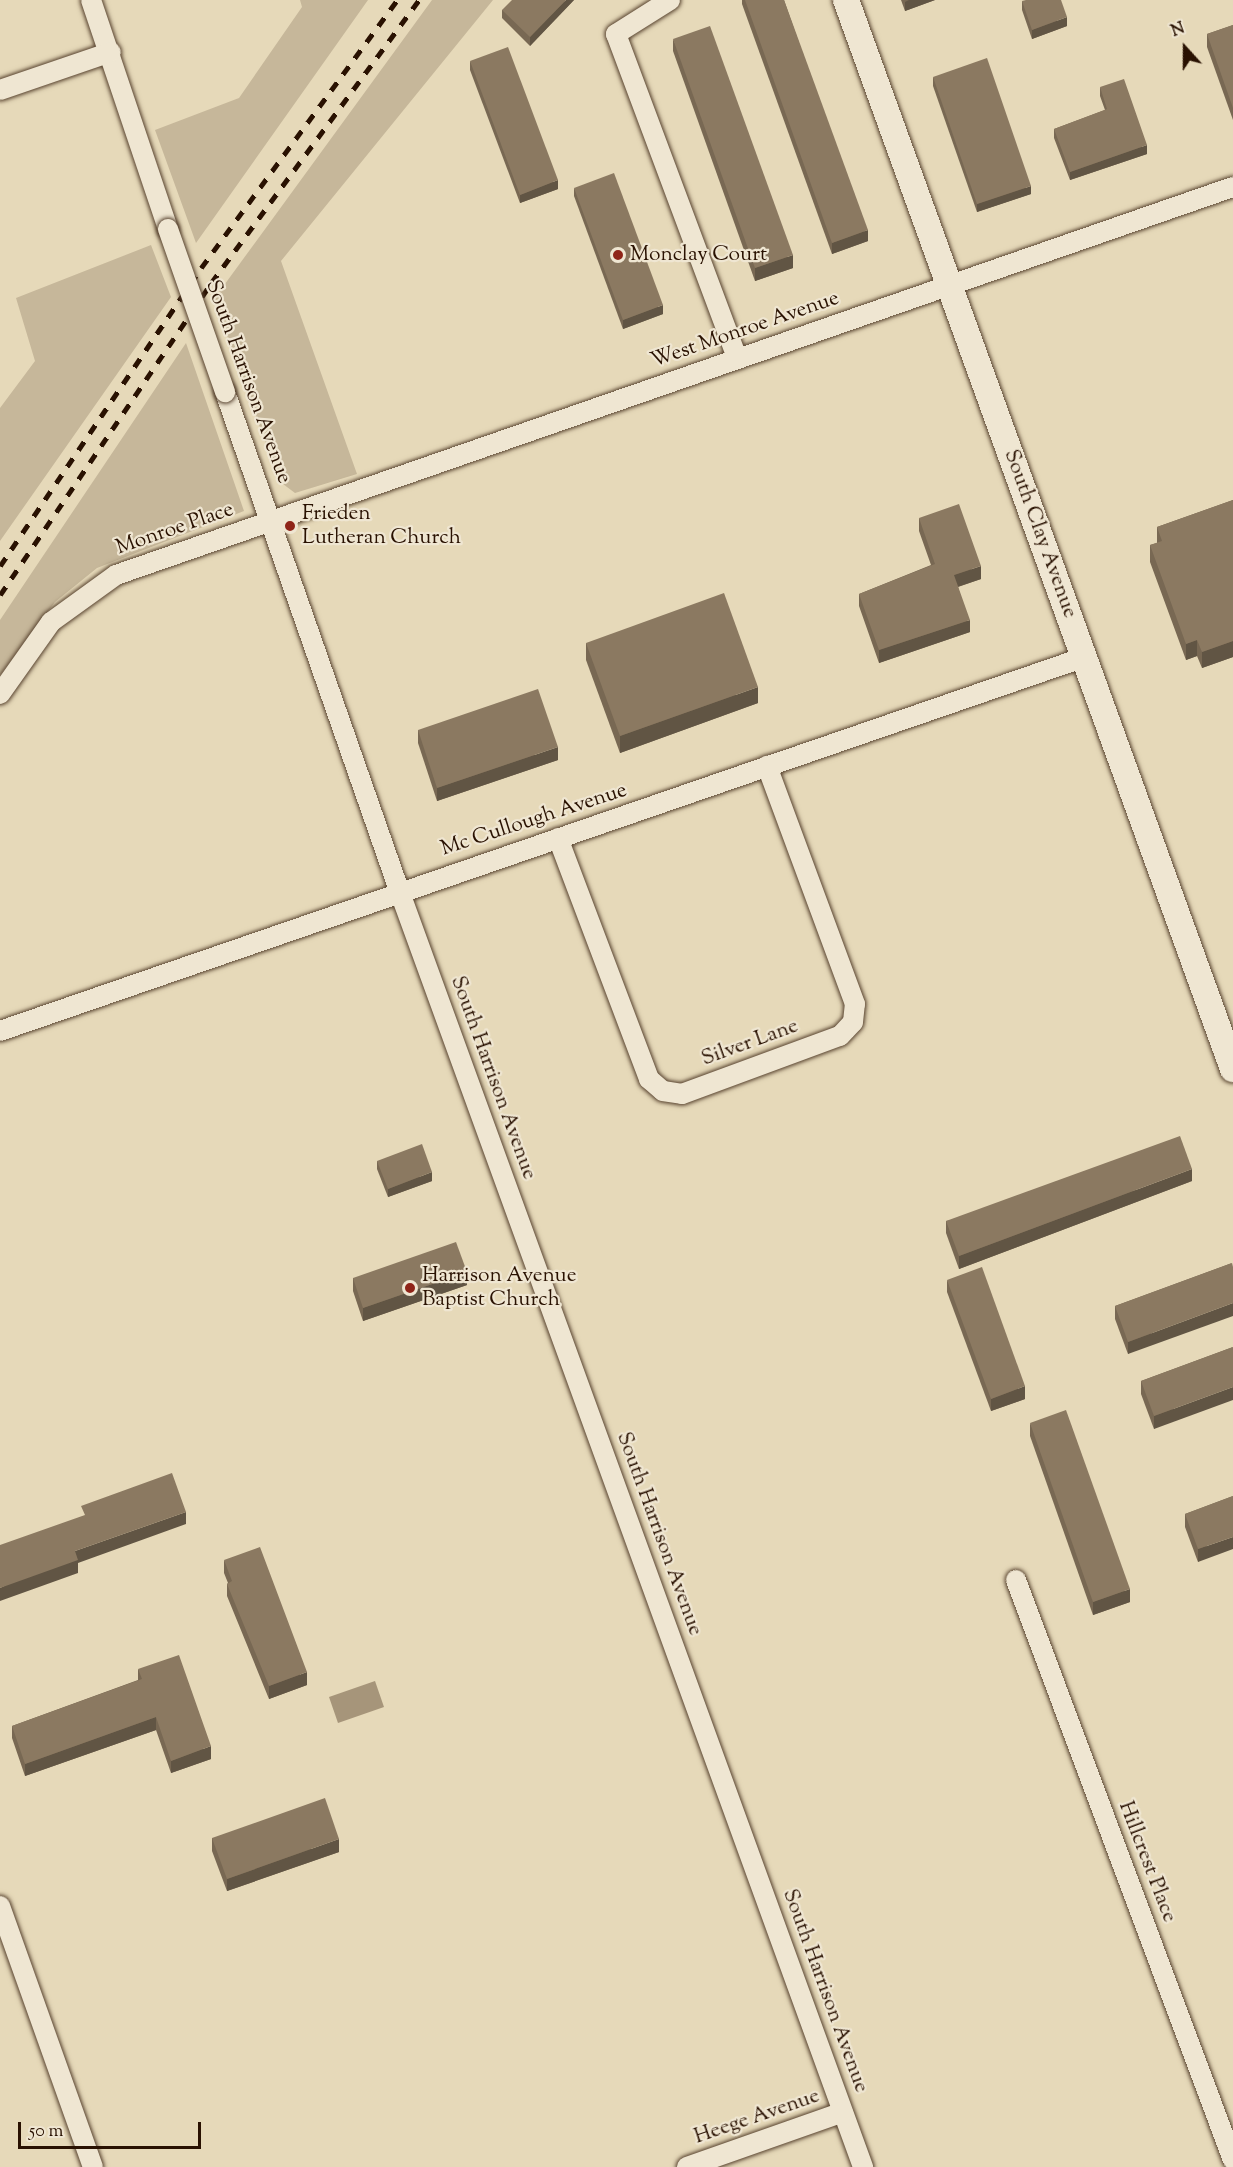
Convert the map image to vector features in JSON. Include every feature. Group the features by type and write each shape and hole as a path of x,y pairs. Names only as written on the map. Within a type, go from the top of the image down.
{"street":[{"name":"South Harrison Avenue","path":"92,0 168,229 273,522 399,890 863,2167"},
{"path":"670,0 616,34 737,357"},
{"name":"South Clay Avenue","path":"846,0 1233,1069"},
{"path":"0,90 111,52"},
{"name":"West Monroe Avenue","path":"273,522 737,357 949,287 1233,187"},
{"name":"Monroe Place","path":"0,694 51,622 116,575 273,522"},
{"name":"Mc Cullough Avenue","path":"0,1031 399,890 558,838 1084,657"},
{"name":"Silver Lane","path":"558,838 649,1079 663,1091 682,1094 840,1036 853,1022 855,1004 767,766"},
{"name":"Hillcrest Place","path":"1016,1580 1233,2160"},
{"path":"0,1906 93,2167"},
{"name":"Heege Avenue","path":"687,2167 843,2112"}],"shaded area":[{"path":"300,0 368,0 196,243 155,130 239,98 302,7"},
{"path":"432,0 493,0 281,261 357,474 295,493 279,481 214,299"},
{"path":"151,245 171,297 0,541 0,408 35,361 16,298"},
{"path":"186,343 244,511 97,568 55,602 0,675 0,620"},
{"path":"375,1681 384,1707 338,1723 329,1697"}],"building":[{"path":"512,0 566,0 530,37 502,10"},
{"path":"745,0 784,0 868,230 832,243"},
{"path":"1061,0 1067,17 1032,30 1022,1"},
{"path":"1233,25 1233,108 1207,34"},
{"path":"710,26 793,255 755,268 673,39"},
{"path":"508,47 558,180 520,195 470,61"},
{"path":"987,58 1031,186 977,204 933,77"},
{"path":"1124,79 1147,145 1070,172 1054,129 1107,109 1100,87"},
{"name":"Monclay Court","path":"614,173 663,305 623,320 574,188"},
{"path":"1233,500 1233,641 1202,652 1197,640 1186,644 1150,545 1162,541 1157,527"},
{"path":"959,504 981,566 954,575 970,620 879,650 859,594 935,564 919,518"},
{"path":"724,593 758,687 620,736 586,643"},
{"path":"538,689 558,747 437,788 418,730"},
{"path":"1180,1136 1192,1169 959,1256 946,1221"},
{"path":"422,1144 432,1172 388,1189 377,1161"},
{"path":"456,1242 467,1272 363,1308 353,1278"},
{"path":"1232,1263 1233,1303 1128,1342 1115,1306"},
{"path":"982,1267 1025,1386 991,1399 947,1280"},
{"path":"1233,1347 1233,1387 1154,1416 1141,1381"},
{"path":"1066,1410 1130,1589 1093,1602 1030,1423"},
{"path":"172,1473 186,1512 75,1551 78,1560 0,1588 0,1545 85,1515 81,1506"},
{"path":"1233,1496 1233,1537 1198,1549 1185,1514"},
{"path":"260,1547 307,1672 269,1686 227,1584 232,1581 224,1560"},
{"path":"179,1655 211,1746 171,1761 156,1717 25,1764 12,1726 142,1679 138,1669"},
{"path":"325,1798 339,1839 227,1879 212,1838"}],"railway":[{"path":"0,566 201,268 397,0"},
{"path":"0,595 211,283 419,0"}],"place":[{"name":"Monclay Court","path":"618,255"},
{"name":"Frieden Lutheran Church","path":"290,526"},
{"name":"Harrison Avenue Baptist Church","path":"410,1288"}]}
